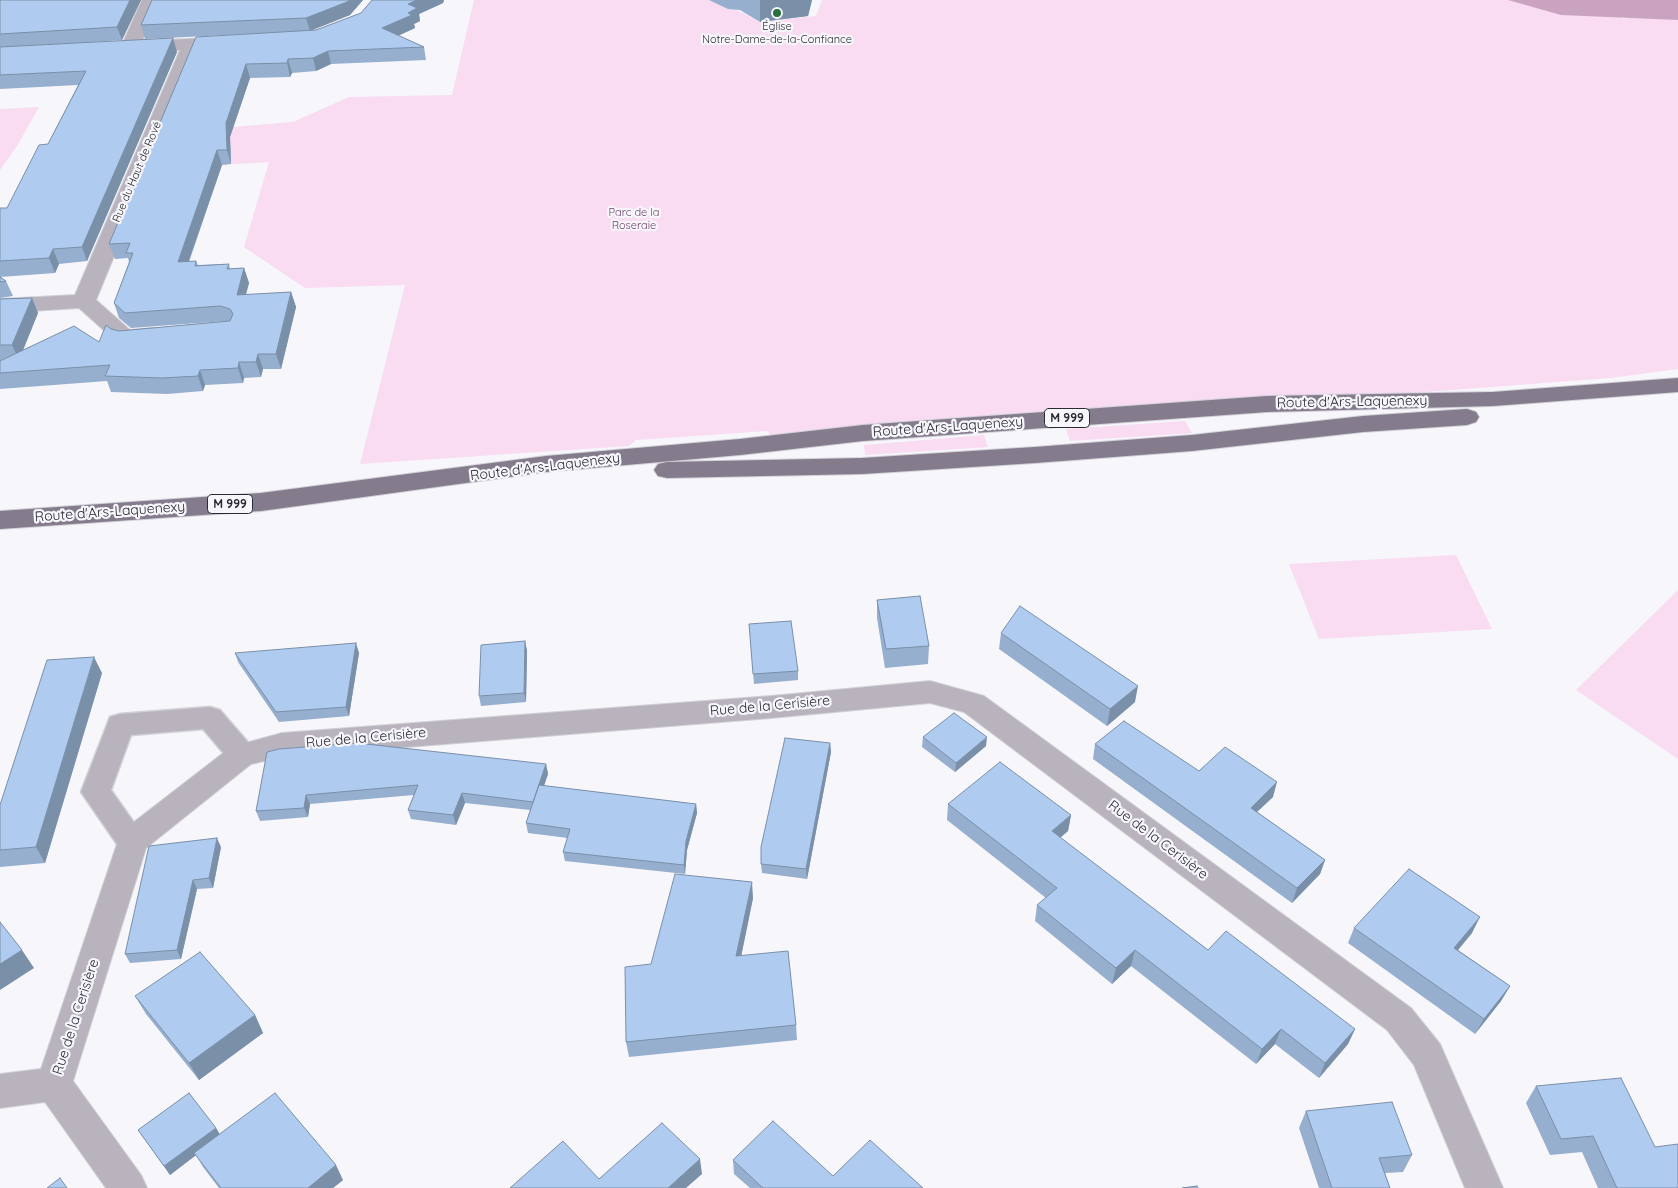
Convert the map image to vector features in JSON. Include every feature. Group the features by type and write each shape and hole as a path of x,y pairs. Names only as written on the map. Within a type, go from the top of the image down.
{"main road":[{"name":"Route d'Ars-Laquenexy","path":"0,520 261,502 546,464 955,426 1267,404 1493,399 1678,385"},
{"name":"Route d'Ars-Laquenexy","path":"458,477 872,465 1192,444 1363,424 1678,401"}],"street":[{"path":"130,47 151,0"},
{"path":"111,48 248,42"},
{"name":"Rue du Haut de Rové","path":"84,301 192,44"},
{"path":"0,306 84,301 125,337 171,334"},
{"name":"Rue de la Cerisière","path":"54,1084 132,841 242,755 282,745 771,707 930,692 974,704 1399,1019 1427,1054 1484,1188"},
{"path":"0,1091 54,1084 128,1188"}],"lane":[{"path":"132,841 96,792 120,725 210,718 242,755"}],"green space":[{"name":"Parc de la Roseraie","path":"474,0 717,0 760,22 816,16 822,0 1597,0 1623,19 1678,8 1678,369 1610,378 1267,404 771,435 767,431 636,440 629,446 360,464 405,285 305,288 244,247 269,162 155,169 163,133 293,122 349,97 452,95"},
{"path":"39,107 17,146 0,170 0,109"},
{"path":"1185,421 1192,433 1070,441 1066,429"},
{"path":"984,435 988,447 865,455 864,445"},
{"path":"1456,555 1492,629 1319,639 1289,564"},
{"path":"1678,590 1678,759 1576,690"}],"shaded area":[{"path":"1508,0 1678,0 1678,20 1561,15"}],"building":[{"path":"0,0 130,0 117,27 0,34"},
{"path":"152,0 349,0 306,18 141,25"},
{"path":"372,0 417,0 408,4 417,8 408,13 412,15 382,28 424,47 328,51 313,58 288,59 287,63 246,64 226,123 227,150 217,150 178,262 196,261 195,266 229,264 227,269 244,268 237,295 291,292 276,354 258,354 256,362 239,362 238,368 200,370 198,376 162,378 105,376 110,365 0,373 0,361 74,326 99,342 106,325 111,329 119,331 230,321 233,314 230,309 220,306 125,313 114,303 133,253 126,253 130,243 109,244 196,37 316,30 361,13"},
{"path":"173,38 82,247 53,249 49,258 0,261 0,208 7,208 39,145 48,144 86,71 0,75 0,47"},
{"path":"32,298 12,345 0,345 0,299"},
{"path":"920,596 929,646 886,649 877,600"},
{"path":"1020,606 1138,686 1110,709 1001,633"},
{"path":"791,621 798,671 753,674 749,624"},
{"path":"525,641 524,693 479,696 481,645"},
{"path":"356,643 346,707 276,712 235,653"},
{"path":"94,657 36,847 0,850 0,805 47,660"},
{"path":"954,713 987,737 956,763 923,737"},
{"path":"1124,721 1199,771 1225,747 1277,782 1251,808 1325,860 1297,888 1095,744"},
{"path":"785,738 830,743 806,869 761,864 761,847"},
{"path":"357,743 546,764 533,802 462,793 453,815 408,810 418,785 306,795 304,808 256,811 267,752 279,749"},
{"path":"1000,762 1071,815 1052,831 1208,950 1226,931 1355,1029 1325,1063 1281,1029 1262,1049 1135,950 1116,968 1037,905 1057,888 948,804"},
{"path":"539,785 696,804 686,841 684,865 563,852 570,829 526,823"},
{"path":"217,838 209,878 193,880 177,950 125,954 149,846"},
{"path":"1409,869 1480,917 1454,948 1510,986 1484,1019 1354,928"},
{"path":"675,874 752,882 736,956 788,951 796,1025 626,1042 625,967 651,964"},
{"path":"0,922 22,950 0,964"},
{"path":"200,952 255,1015 189,1063 135,996"},
{"path":"1621,1078 1655,1147 1678,1144 1678,1188 1617,1188 1593,1136 1561,1139 1536,1086"},
{"path":"189,1093 216,1128 164,1166 138,1130"},
{"path":"275,1093 336,1165 308,1188 221,1188 194,1153"},
{"path":"1392,1102 1412,1155 1379,1158 1390,1188 1332,1188 1306,1111"},
{"path":"773,1121 833,1176 870,1140 923,1188 763,1188 733,1160"},
{"path":"662,1123 700,1159 668,1188 510,1188 563,1141 599,1179"},
{"path":"60,1178 67,1188 47,1188"},
{"path":"1197,1186 1198,1188 1182,1188"}],"place":[{"name":"Église Notre-Dame-de-la-Confiance","path":"777,13"}]}
